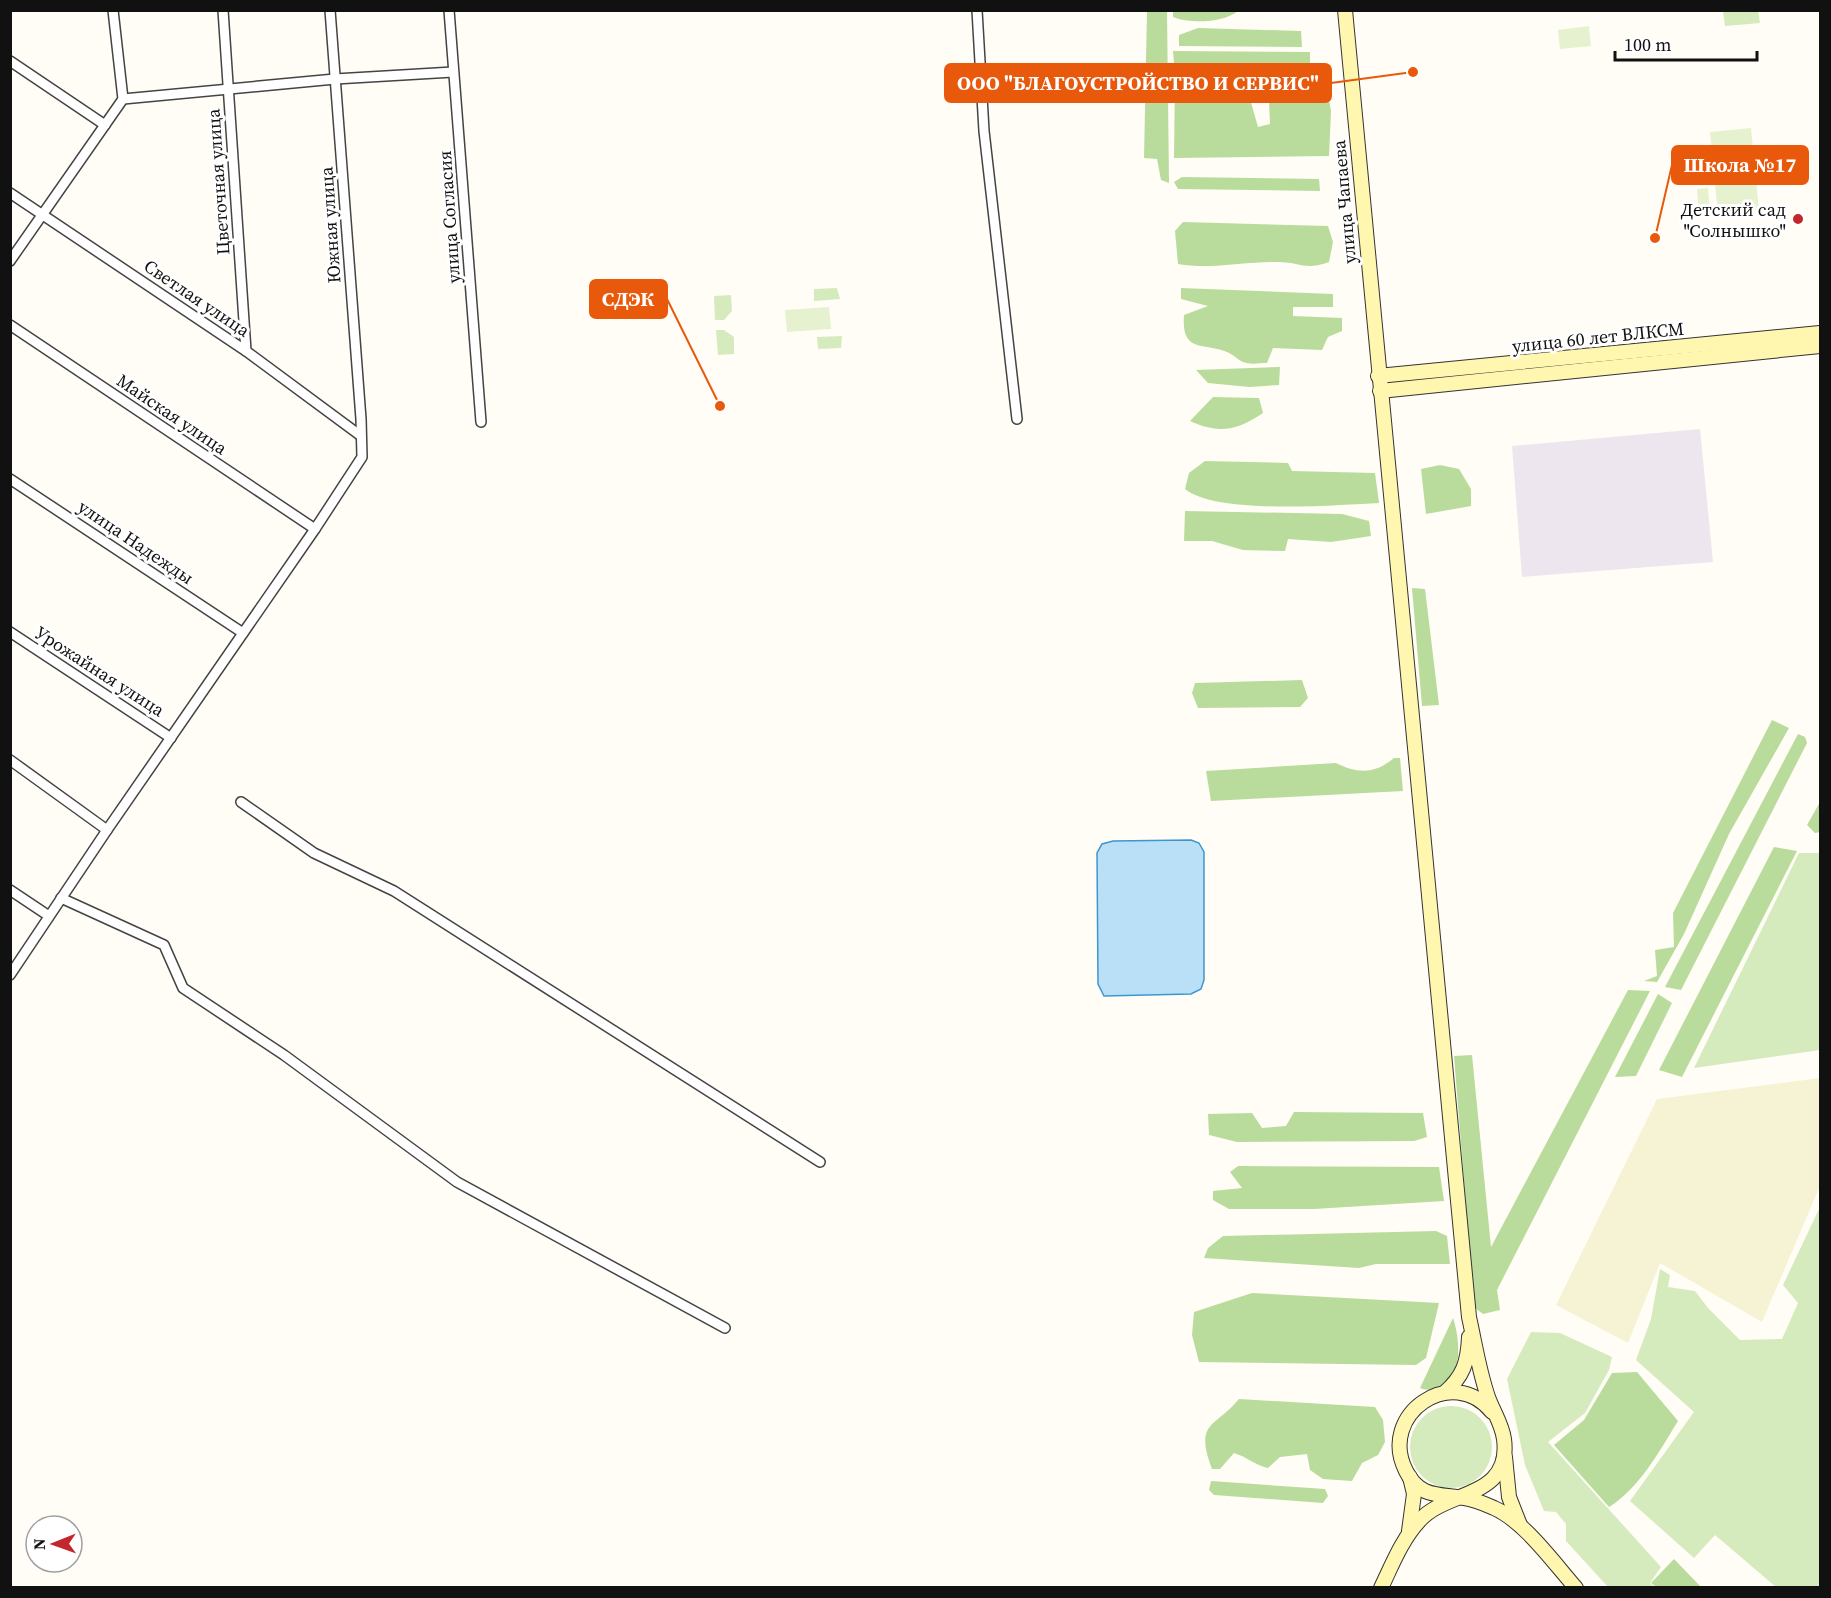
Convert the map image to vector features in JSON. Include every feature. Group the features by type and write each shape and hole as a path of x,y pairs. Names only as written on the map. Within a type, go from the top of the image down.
{"main road":[{"name":"улица Чапаева","path":"1345,10 1469,1317"},
{"name":"улица 60 лет ВЛКСМ","path":"1378,376 1821,333"},
{"name":"улица 60 лет ВЛКСМ","path":"1380,391 1821,346"},
{"path":"1409,1533 1414,1505 1410,1477 1401,1458 1399,1447 1403,1425 1415,1407 1444,1393 1456,1383 1464,1371 1468,1356 1469,1317"},
{"path":"1469,1317 1482,1376 1504,1440 1507,1486 1521,1527"},
{"path":"1444,1393 1473,1397 1496,1416"},
{"path":"1381,1587 1409,1533 1421,1519 1442,1503 1480,1490 1494,1477 1503,1460 1504,1440"},
{"path":"1410,1477 1433,1495 1462,1497 1497,1509 1521,1527 1576,1587"}],"street":[{"path":"10,261 123,99 113,10"},
{"name":"Цветочная улица","path":"223,10 246,351"},
{"name":"Южная улица","path":"10,975 362,457 330,10"},
{"name":"улица Согласия","path":"449,10 481,422"},
{"path":"977,10 984,131 1017,419"},
{"path":"10,61 105,125"},
{"path":"123,99 453,72"},
{"name":"Светлая улица","path":"10,193 246,351 361,436"},
{"name":"Майская улица","path":"10,325 315,529"},
{"name":"улица Надежды","path":"10,479 243,633"},
{"name":"Урожайная улица","path":"10,632 171,738"},
{"path":"10,760 107,830"},
{"path":"241,802 314,853 394,891 820,1162"},
{"path":"10,890 49,916"},
{"path":"62,898 164,945 183,988 284,1055 457,1182 725,1328"}],"shaded area":[{"path":"1700,429 1713,562 1522,577 1512,446"},
{"path":"1820,1078 1820,1186 1762,1322 1660,1263 1628,1343 1556,1305 1657,1099"}],"green space":[{"path":"1173,10 1238,11 1216,20 1198,21 1173,17"},
{"path":"1147,11 1167,11 1169,183 1161,180 1157,159 1144,158"},
{"path":"1723,11 1758,11 1760,23 1725,26"},
{"path":"1589,26 1591,46 1560,49 1558,30"},
{"path":"1198,28 1301,31 1302,47 1179,46 1179,35"},
{"path":"1173,51 1310,52 1310,64 1307,70 1174,64"},
{"path":"1244,78 1258,127 1270,124 1268,79 1325,78 1331,111 1329,156 1174,158 1175,79"},
{"path":"1751,128 1759,210 1718,214 1710,132"},
{"path":"1182,177 1319,179 1320,191 1178,189 1174,182"},
{"path":"1708,188 1710,213 1699,214 1697,189"},
{"path":"1183,222 1328,226 1333,242 1329,262 1314,266 1286,262 1216,266 1178,264 1175,231"},
{"path":"837,288 840,299 814,301 814,289"},
{"path":"1181,288 1333,294 1333,307 1293,307 1293,316 1342,318 1342,331 1328,337 1322,350 1273,348 1267,363 1246,363 1227,352 1190,341 1186,336 1184,315 1208,306 1181,299"},
{"path":"731,295 732,311 724,320 715,320 714,296"},
{"path":"829,307 831,329 787,332 785,310"},
{"path":"716,330 724,330 734,337 734,354 718,355"},
{"path":"842,336 841,348 818,349 817,337"},
{"path":"1280,367 1279,385 1249,387 1208,383 1196,370"},
{"path":"1213,397 1259,398 1263,413 1244,424 1227,429 1210,428 1190,421"},
{"path":"1205,461 1288,463 1292,471 1375,473 1379,503 1278,506 1222,502 1201,497 1185,489 1189,473"},
{"path":"1440,465 1459,469 1471,489 1471,506 1426,514 1421,469"},
{"path":"1185,511 1342,514 1369,521 1371,536 1331,542 1288,539 1285,551 1243,550 1212,541 1184,541"},
{"path":"1412,588 1425,589 1439,705 1422,706"},
{"path":"1302,680 1308,698 1300,707 1198,708 1192,693 1195,683"},
{"path":"1772,720 1789,728 1729,834 1684,934 1657,982 1644,981 1657,976 1655,950 1674,947 1673,913"},
{"path":"1798,734 1805,737 1807,743 1681,990 1665,987"},
{"path":"1394,758 1400,758 1403,791 1211,801 1206,771 1336,763 1366,771 1380,767"},
{"path":"1820,802 1820,832 1815,833 1807,825"},
{"path":"1774,847 1797,851 1682,1077 1659,1070"},
{"path":"1799,853 1820,853 1820,1050 1694,1068"},
{"path":"1628,990 1650,991 1497,1290 1500,1310 1483,1314 1474,1307 1454,1056 1472,1055 1491,1247"},
{"path":"1658,994 1672,1003 1636,1076 1615,1077"},
{"path":"1294,1112 1423,1113 1427,1137 1414,1141 1237,1142 1209,1135 1208,1114 1252,1113 1262,1128 1286,1126"},
{"path":"1238,1166 1439,1167 1444,1201 1314,1209 1229,1209 1213,1200 1213,1191 1242,1188 1230,1172"},
{"path":"1820,1207 1820,1587 1776,1587 1715,1535 1694,1558 1630,1501 1694,1412 1636,1360 1651,1319 1660,1269 1670,1275 1668,1287 1695,1291 1708,1308 1740,1340 1782,1339 1798,1303 1783,1285"},
{"path":"1436,1231 1447,1236 1450,1264 1376,1264 1359,1268 1204,1258 1208,1248 1223,1236"},
{"path":"1252,1293 1439,1303 1426,1358 1416,1365 1199,1362 1192,1335 1194,1312"},
{"path":"1453,1318 1457,1332 1457,1363 1450,1376 1440,1386 1427,1390 1420,1388"},
{"path":"1531,1332 1560,1333 1612,1357 1609,1370 1585,1413 1548,1442 1661,1567 1650,1583 1654,1587 1608,1587 1566,1541 1566,1524 1556,1512 1544,1511 1525,1465 1507,1379"},
{"path":"1637,1372 1678,1421 1639,1480 1609,1507 1554,1445 1584,1420 1612,1373"},
{"path":"1239,1399 1375,1407 1383,1420 1385,1442 1378,1455 1362,1463 1352,1481 1323,1479 1310,1470 1307,1454 1280,1457 1268,1468 1234,1453 1220,1469 1212,1469 1205,1442 1206,1433 1215,1421"},
{"path":"1451,1406 1467,1409 1480,1418 1489,1431 1492,1447 1489,1463 1480,1476 1467,1485 1451,1488 1435,1485 1422,1476 1413,1463 1410,1447 1413,1431 1422,1418 1435,1409"},
{"path":"1211,1481 1325,1489 1328,1496 1323,1503 1214,1495 1209,1490"},
{"path":"1674,1559 1701,1587 1656,1587 1651,1583"}],"water":[{"path":"1191,840 1199,843 1204,852 1204,980 1201,989 1191,994 1104,996 1098,984 1097,853 1102,844 1113,841"}],"place":[{"name":"ООО \"БЛАГОУСТРОЙСТВО И СЕРВИС\"","path":"1413,72"},
{"name":"Детский сад \"Солнышко\"","path":"1798,219"},
{"name":"Школа №17","path":"1655,238"},
{"name":"СДЭК","path":"720,406"}]}
